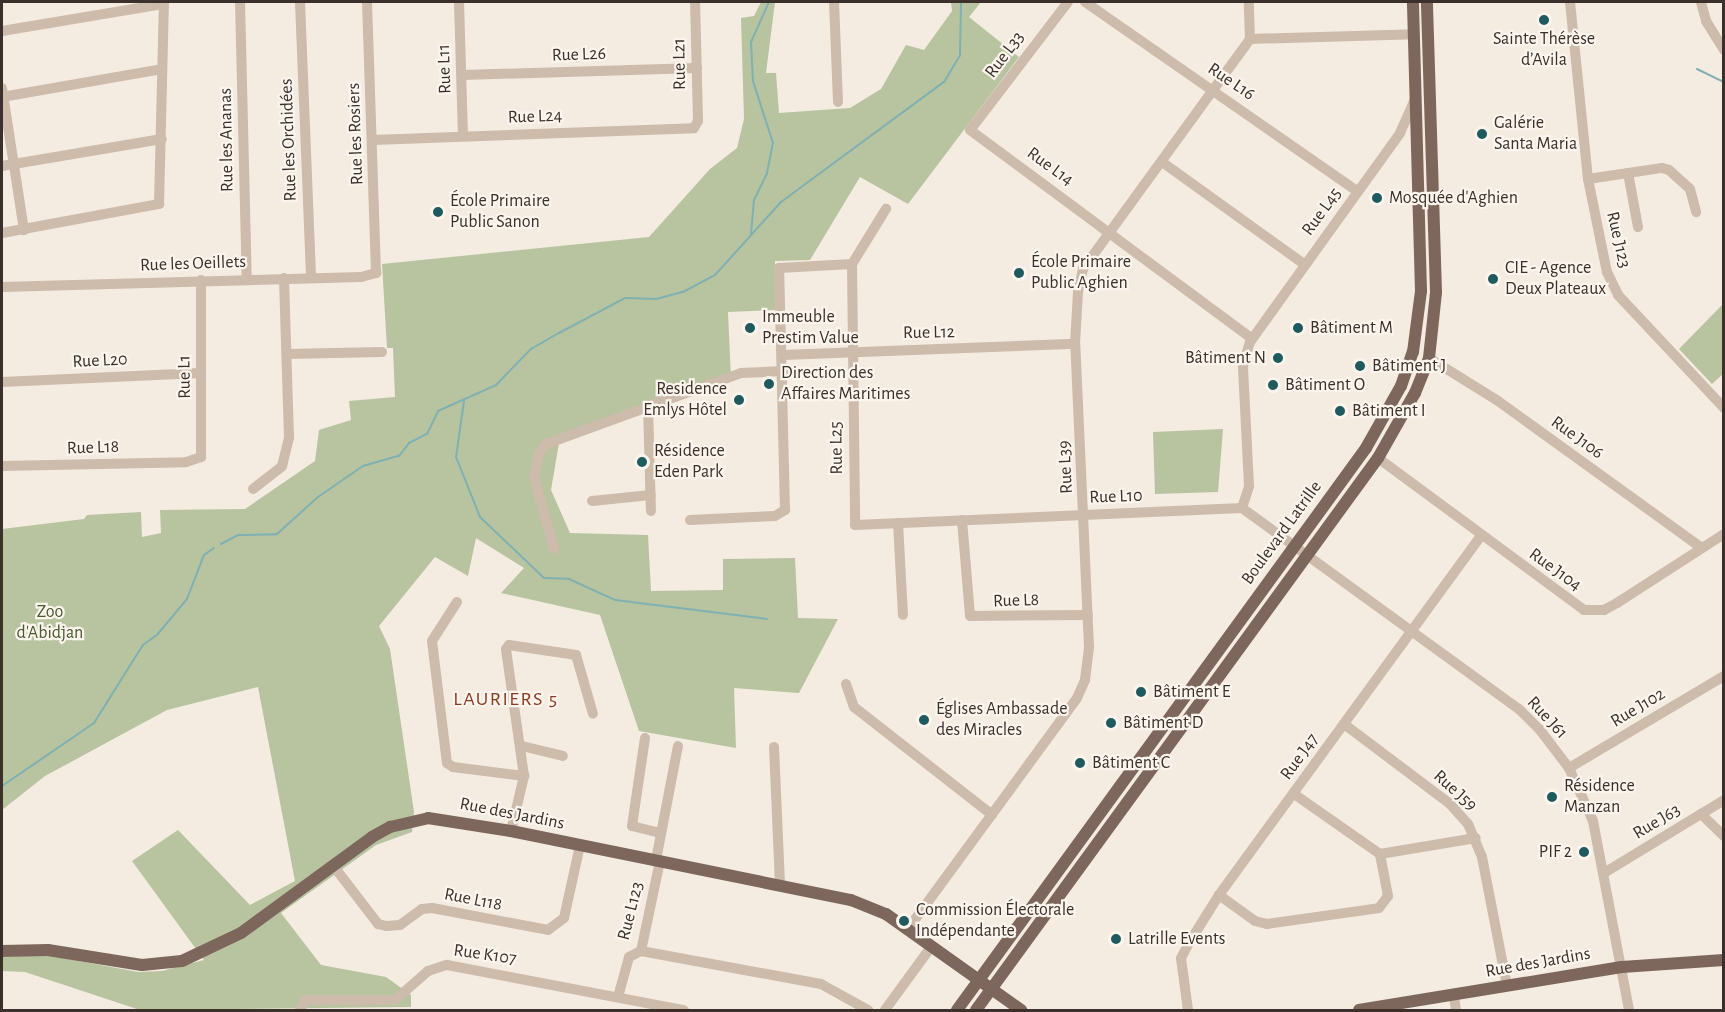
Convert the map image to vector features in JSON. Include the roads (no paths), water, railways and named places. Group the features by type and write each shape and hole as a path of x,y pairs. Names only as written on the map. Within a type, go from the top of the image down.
{"main road":[{"name":"Boulevard Latrille","path":"957,1011 1379,428 1413,352 1421,291 1413,2"},
{"name":"Boulevard Latrille","path":"976,1011 1378,458 1403,418 1429,358 1436,292 1426,2"},
{"name":"Rue des Jardins","path":"2,951 48,950 142,965 182,961 241,933 332,864 372,837 409,821 448,820 780,884 869,906 908,929 1021,1011"},
{"name":"Rue des Jardins","path":"1359,1011 1622,967 1724,960"}],"street":[{"name":"Rue les Ananas","path":"240,2 247,279"},
{"name":"Rue les Orchidées","path":"300,2 311,278"},
{"name":"Rue les Rosiers","path":"367,2 378,265"},
{"name":"Rue L11","path":"459,2 463,135"},
{"name":"Rue L21","path":"695,2 697,125"},
{"path":"834,2 838,102"},
{"name":"Rue L33","path":"970,130 1068,2"},
{"name":"Rue L16","path":"1085,2 1357,191"},
{"path":"1249,2 1250,39 1414,34"},
{"name":"Rue J123","path":"1570,2 1588,179 1603,260 1617,295 1724,408"},
{"path":"1701,2 1706,21 1724,50"},
{"path":"2,31 164,3 160,202 156,207 2,233"},
{"name":"Rue L39","path":"908,929 1077,698 1089,659 1085,515 1076,344 1076,303 1083,269 1215,91 1250,39"},
{"name":"Rue L26","path":"462,75 697,68"},
{"path":"24,230 2,94 162,69"},
{"name":"Rue L45","path":"1251,341 1400,133 1416,98"},
{"name":"Rue L24","path":"373,140 697,125"},
{"name":"Rue L14","path":"970,130 1111,232 1251,341"},
{"path":"2,166 162,139"},
{"path":"1162,162 1304,264"},
{"path":"1588,179 1669,170 1690,189 1695,212"},
{"path":"1628,173 1638,227"},
{"path":"690,520 775,516 785,510 784,371 779,268 852,264 886,209"},
{"name":"Rue L25","path":"852,264 851,351 855,525"},
{"name":"Rue les Oeillets","path":"2,287 369,276 376,273 378,265"},
{"path":"252,489 283,463 289,438 284,278"},
{"name":"Rue L1","path":"186,462 198,459 203,451 201,280"},
{"path":"1251,341 1243,366 1249,486 1242,508 1295,545"},
{"name":"Rue L12","path":"783,356 851,351 1076,344"},
{"path":"287,354 382,352"},
{"name":"Rue J106","path":"1429,358 1498,401 1702,548"},
{"path":"554,549 534,477 539,454 546,444 741,373 784,371"},
{"name":"Rue L20","path":"2,382 201,373"},
{"path":"648,406 651,510"},
{"name":"Rue J104","path":"1378,458 1575,605 1593,612 1617,603 1724,534"},
{"name":"Rue L18","path":"2,466 186,462"},
{"path":"592,501 651,495"},
{"name":"Rue L10","path":"855,525 1242,508"},
{"name":"Rue L8","path":"962,520 970,616 1088,615"},
{"path":"898,523 903,615"},
{"name":"Rue J47","path":"1188,1011 1181,958 1219,895 1481,536"},
{"name":"Rue J61","path":"1295,545 1519,709 1569,768 1593,821 1629,1011"},
{"path":"457,602 432,641 447,764 453,768 524,776"},
{"path":"511,831 524,776 522,746 506,649 509,645 576,655 593,714"},
{"name":"Rue J102","path":"1569,768 1724,676"},
{"path":"846,684 850,702 862,715 992,815"},
{"name":"Rue J59","path":"1344,724 1450,804 1476,838 1507,986"},
{"path":"645,738 632,826 661,834"},
{"path":"522,746 563,756"},
{"name":"Rue L123","path":"618,997 628,957 641,951 678,746"},
{"path":"774,747 780,884"},
{"path":"1219,895 1255,921 1267,924 1379,908 1388,896 1380,854 1294,794"},
{"path":"1701,814 1724,800"},
{"name":"Rue J63","path":"1604,873 1701,814 1724,836"},
{"path":"1380,854 1476,838"},
{"name":"Rue L118","path":"332,864 378,924 387,926 432,908 548,930 564,918 580,845"},
{"path":"885,1011 931,946"},
{"path":"641,951 821,984 868,1011"},
{"name":"Rue K107","path":"300,1011 305,1000 395,1000 428,971 447,965 684,1011"},
{"path":"1454,996 1456,1011"}],"waterway":[{"path":"751,234 754,200 767,173 773,143 753,81 751,42 769,2"},
{"path":"221,544 238,535 277,534 318,497 363,466 399,456 409,443 427,434 438,411 496,385 531,349 559,333 625,298 656,299 683,292 715,275 781,202 944,82 960,55 961,2"},
{"path":"1697,69 1724,82"},
{"path":"464,401 456,457 480,517 544,578 569,579 615,600 767,619"},
{"path":"2,786 94,723 143,645 157,635 187,599 204,555 214,548"}],"place":[{"name":"Sainte Thérèse d’Avila","path":"1544,20"},
{"name":"Galérie Santa Maria","path":"1482,134"},
{"name":"Mosquée d'Aghien","path":"1377,198"},
{"name":"École Primaire Public Sanon","path":"438,212"},
{"name":"École Primaire Public Aghien","path":"1019,273"},
{"name":"CIE - Agence Deux Plateaux","path":"1493,279"},
{"name":"Immeuble Prestim Value","path":"750,328"},
{"name":"Bâtiment M","path":"1298,328"},
{"name":"Bâtiment N","path":"1278,358"},
{"name":"Bâtiment J","path":"1360,366"},
{"name":"Direction des Affaires Maritimes","path":"769,384"},
{"name":"Bâtiment O","path":"1273,385"},
{"name":"Residence Emlys Hôtel","path":"739,400"},
{"name":"Bâtiment I","path":"1340,411"},
{"name":"Résidence Eden Park","path":"642,462"},
{"name":"Bâtiment E","path":"1141,692"},
{"name":"Églises Ambassade des Miracles","path":"924,720"},
{"name":"Bâtiment D","path":"1111,723"},
{"name":"Bâtiment C","path":"1080,763"},
{"name":"Résidence Manzan","path":"1552,797"},
{"name":"PIF 2","path":"1584,852"},
{"name":"Commission Électorale Indépendante","path":"904,921"},
{"name":"Latrille Events","path":"1116,939"}],"district":[{"name":"LAURIERS 5","path":"506,699"}],"park label":[{"name":"Zoo d'Abidjan","path":"50,623"}]}
